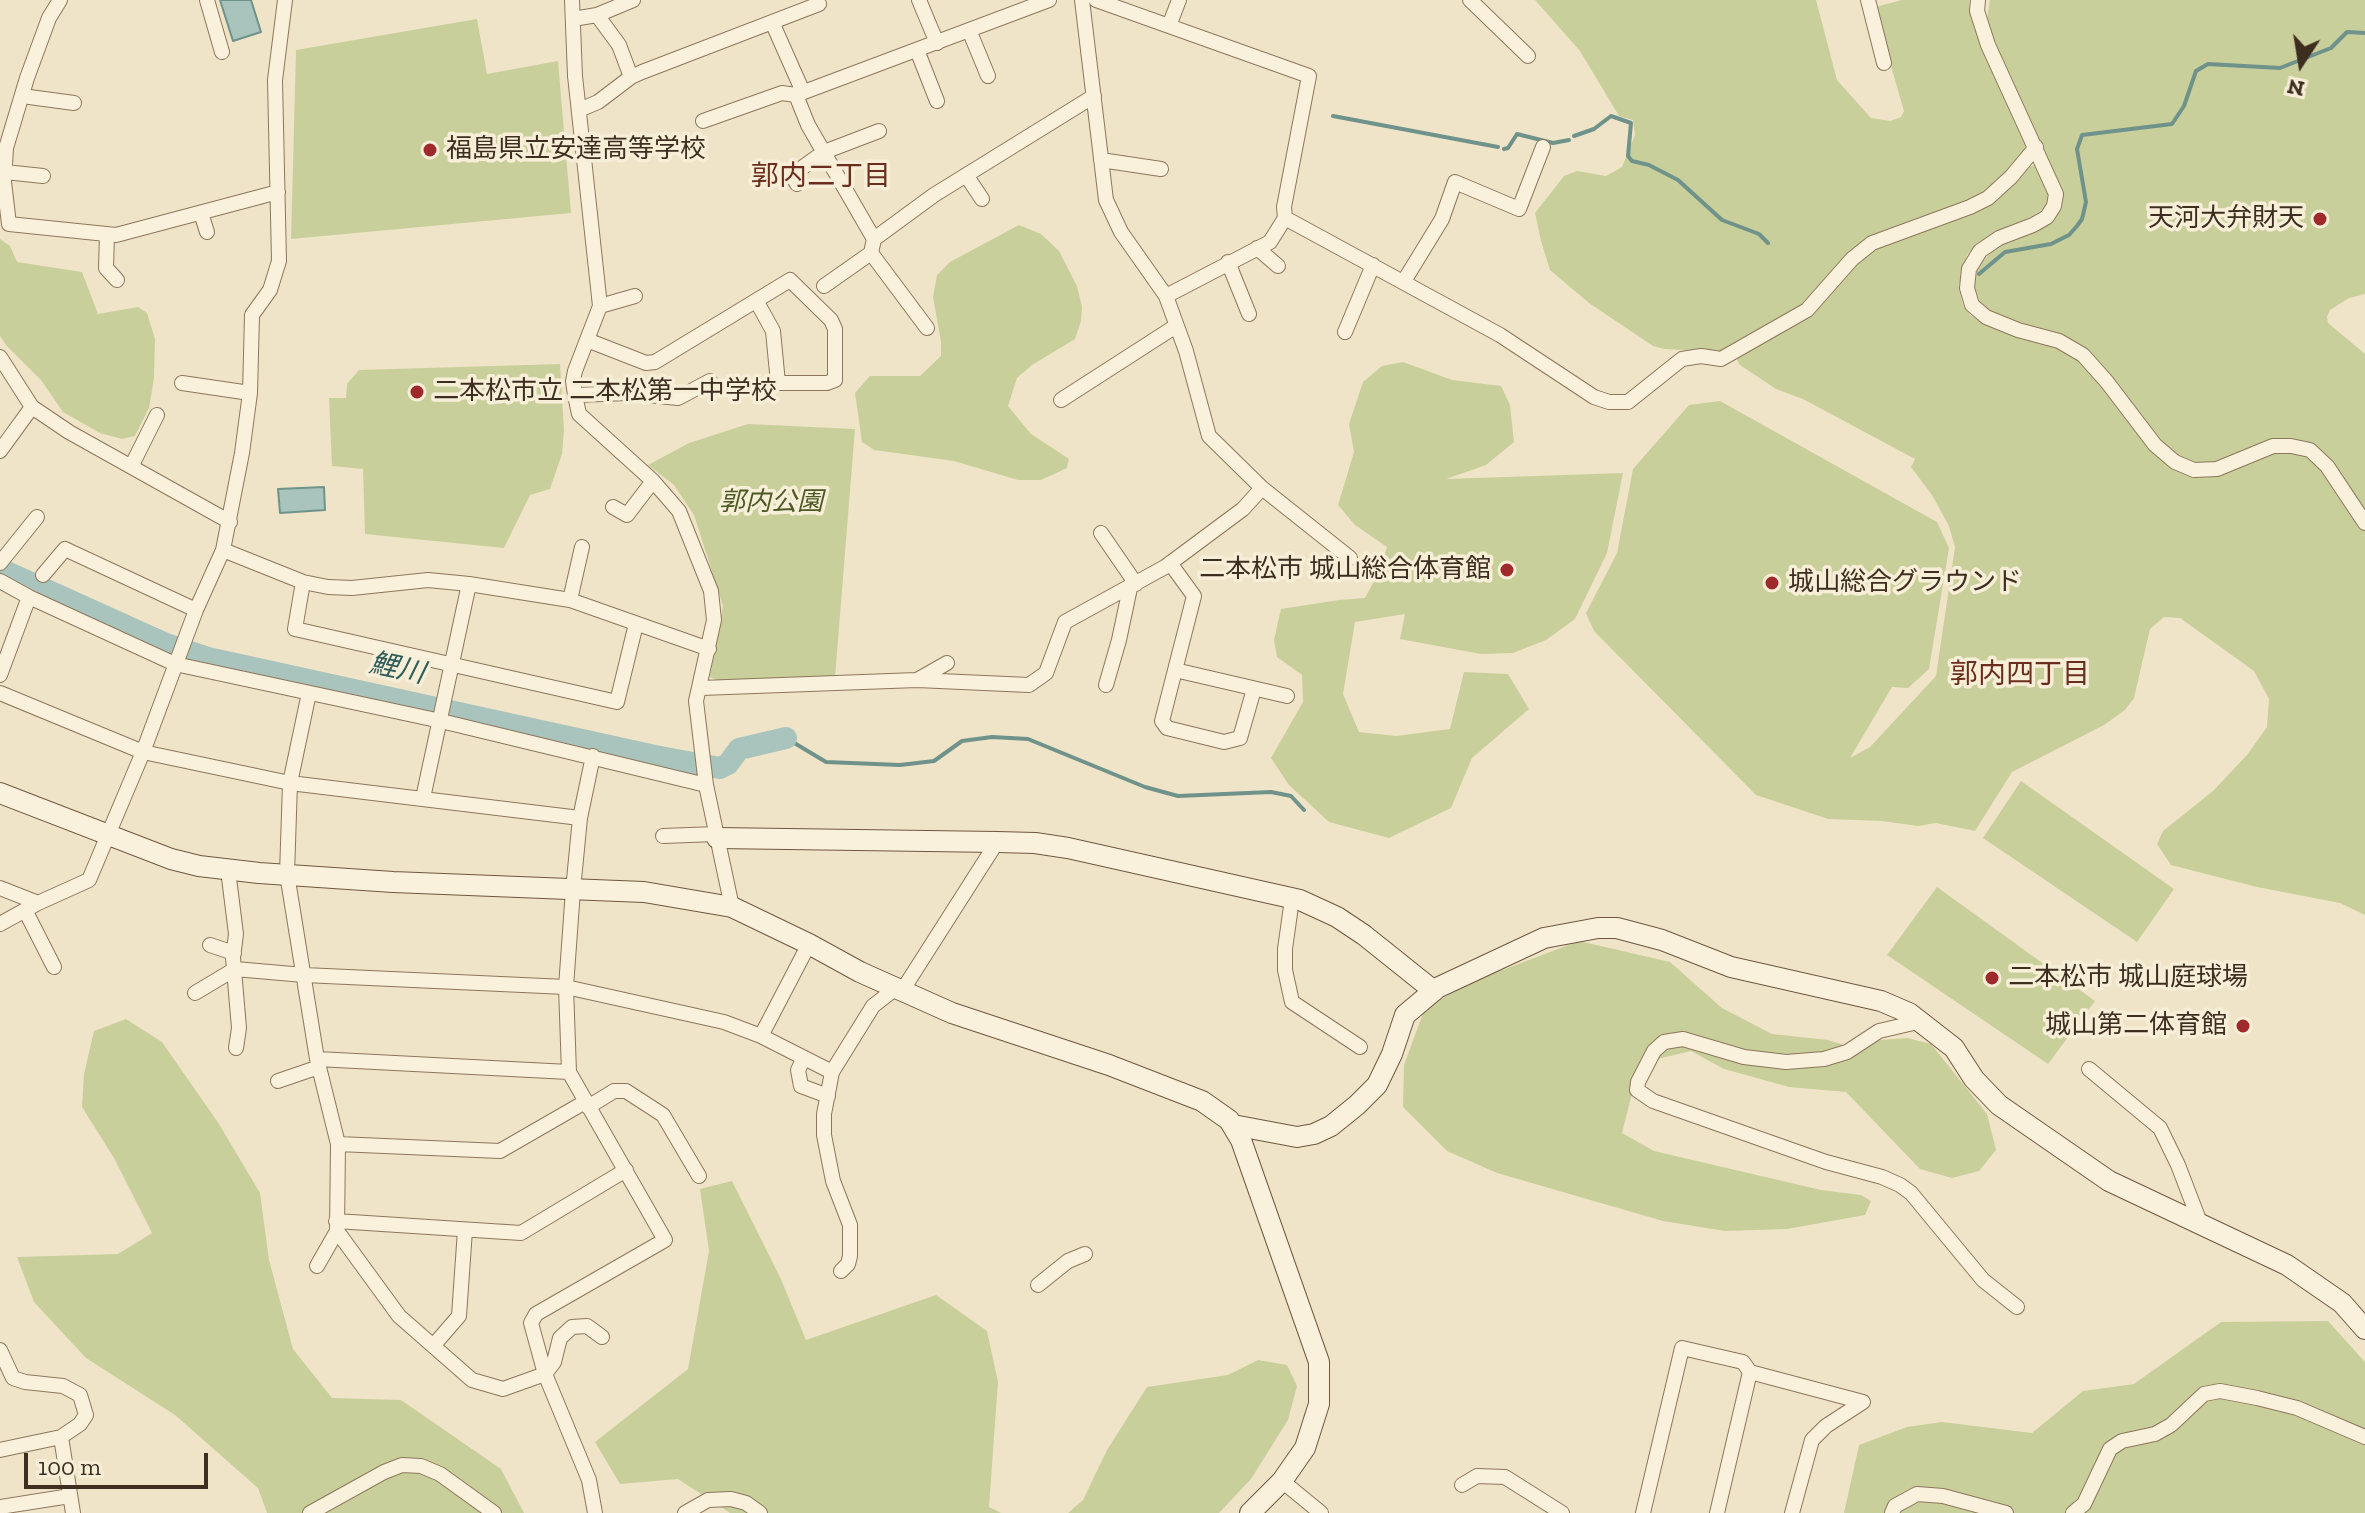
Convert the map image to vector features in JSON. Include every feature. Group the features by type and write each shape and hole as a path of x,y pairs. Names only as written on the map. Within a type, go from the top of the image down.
{"street":[{"path":"60,0 49,18 6,148 9,224 116,235 278,192"},
{"path":"207,0 222,52"},
{"path":"0,924 89,880 143,752 196,610 223,550 250,393 252,315 270,290 279,261 275,80 285,0"},
{"path":"572,0 579,110 600,306 573,381 575,395 579,414 653,481 679,511 711,591 714,620 696,701 706,784 732,907"},
{"path":"573,19 597,15 633,0"},
{"path":"919,0 937,43"},
{"path":"703,121 782,93 799,94 1049,0"},
{"path":"1082,0 1106,200 1114,219 1166,296 1186,351 1209,436 1262,488 1350,558"},
{"path":"1096,0 1309,76 1284,207 1285,218 1270,242 1166,296"},
{"path":"1169,26 1179,0"},
{"path":"1470,0 1528,56"},
{"path":"1868,0 1884,63"},
{"path":"1978,0 1977,11 1988,45 2056,194 2054,206 2047,217 1999,238 1980,251 1969,269 1967,288 1972,305 1986,317 2059,341 2083,355 2155,445 2175,462 2194,470 2217,469 2273,446 2310,450 2327,466 2365,523"},
{"path":"579,110 609,95 631,77 819,4"},
{"path":"597,15 619,45 631,77"},
{"path":"772,22 808,125 873,246 927,328"},
{"path":"969,30 988,76"},
{"path":"917,50 937,101"},
{"path":"22,96 74,103"},
{"path":"824,286 934,195 1094,96"},
{"path":"797,184 792,175 824,152 879,131"},
{"path":"1404,281 1442,219 1455,182 1519,209 1543,147"},
{"path":"1285,218 1500,335 1594,397 1609,402 1628,402 1682,359 1701,356 1721,359 1807,310 1852,259 1872,243 1988,198 2036,147"},
{"path":"1101,160 1161,169"},
{"path":"5,172 43,176"},
{"path":"966,175 982,199"},
{"path":"201,213 207,232"},
{"path":"107,234 106,268 117,280"},
{"path":"1257,248 1278,266"},
{"path":"1228,262 1249,314"},
{"path":"1345,332 1373,265"},
{"path":"587,340 646,363 655,362 790,280 831,320 837,335 835,380 827,383 778,383 773,331 757,302"},
{"path":"600,306 635,296"},
{"path":"1061,400 1176,326"},
{"path":"0,357 32,407 69,432 230,522"},
{"path":"575,395 628,393 678,398 710,381"},
{"path":"182,383 250,393"},
{"path":"0,451 32,407"},
{"path":"132,465 157,415"},
{"path":"613,507 627,515 653,481"},
{"path":"701,688 917,680 1029,685 1046,673 1065,622 1170,563 1243,509 1262,488"},
{"path":"0,563 37,517"},
{"path":"1101,533 1133,586 1106,685"},
{"path":"570,600 582,547"},
{"path":"43,575 65,549 196,610"},
{"path":"223,550 303,582 328,587 352,588 428,580 570,600 709,649"},
{"path":"1170,563 1194,596 1162,721 1167,728 1224,742 1240,738 1254,689"},
{"path":"0,581 175,664 441,721 706,784"},
{"path":"303,582 295,629 617,702 636,624"},
{"path":"423,798 469,584"},
{"path":"0,675 29,597"},
{"path":"917,680 947,663"},
{"path":"1175,670 1287,696"},
{"path":"0,693 143,752 290,783 580,818"},
{"path":"309,693 290,783 287,874 318,1063 338,1144 337,1226 317,1266"},
{"path":"593,756 580,818 573,890 566,987 569,1072 665,1240 536,1314 531,1323 545,1374 589,1480 595,1513"},
{"path":"0,793 171,859 228,870 393,882 644,892 732,907 952,1013 1182,1092 1202,1101 1233,1125 1297,1137 1331,1126 1377,1085 1405,1015 1434,991 1456,977 1544,938 1598,928 1617,928 1662,940 1731,967 1881,1001 1922,1021 1954,1048 1974,1079 1999,1105 2109,1181 2287,1265 2342,1303 2365,1329"},
{"path":"663,836 1035,843 1068,848 1315,906 1346,923 1434,991"},
{"path":"841,1271 848,1264 850,1256 850,1225 833,1181 823,1123 832,1072 873,1006 899,990 997,842"},
{"path":"228,870 236,934 234,953 239,1028 236,1048"},
{"path":"0,888 32,906 54,967"},
{"path":"1292,899 1285,949 1285,970 1292,1002 1360,1047"},
{"path":"761,1036 809,944"},
{"path":"210,945 234,953"},
{"path":"195,993 235,969 566,987 724,1022 761,1036 832,1072"},
{"path":"1922,1021 1879,1031 1847,1052 1824,1059 1767,1062 1683,1039 1664,1042 1654,1051 1637,1090 1653,1101 1900,1185 1911,1193 1983,1280 2017,1307"},
{"path":"804,1058 798,1070 801,1086 828,1096"},
{"path":"278,1081 318,1063 569,1072"},
{"path":"2089,1069 2160,1128 2201,1225"},
{"path":"338,1144 500,1151 614,1091 626,1091 663,1115 699,1176"},
{"path":"1233,1125 1271,1221 1319,1362 1319,1404 1309,1439 1282,1481 1250,1513"},
{"path":"337,1226 521,1233 626,1170"},
{"path":"337,1226 399,1316 472,1380 503,1389 545,1374 554,1362 560,1338 572,1327 587,1326 602,1337"},
{"path":"433,1346 459,1316 465,1230"},
{"path":"1038,1285 1068,1261 1085,1254"},
{"path":"1643,1513 1682,1348 1743,1362 1750,1372 1863,1402 1826,1426 1812,1440 1792,1513"},
{"path":"0,1350 13,1378 63,1386 80,1395 86,1415 80,1424 61,1437 0,1450"},
{"path":"1717,1513 1750,1372"},
{"path":"2073,1513 2084,1504 2110,1449 2122,1441 2155,1434 2171,1425 2204,1394 2220,1391 2297,1408 2365,1437"},
{"path":"61,1437 73,1513"},
{"path":"310,1513 402,1465 421,1466 440,1474 494,1513"},
{"path":"1462,1485 1477,1476 1505,1477 1562,1513"},
{"path":"1282,1481 1321,1513"},
{"path":"1892,1513 1895,1506 1917,1494 1943,1496 2006,1513"},
{"path":"0,1507 70,1496"},
{"path":"685,1513 708,1500 731,1499 746,1503 760,1513"}],"green space":[{"path":"1535,0 1816,0 1837,80 1871,118 1890,121 1901,117 1904,111 1875,11 1879,6 1902,0 1969,0 1970,14 2027,145 2017,164 1979,197 1862,242 1796,310 1720,352 1653,346 1589,303 1550,270 1535,213 1564,176 1577,171 1606,176 1622,167 1635,135 1633,120 1619,116 1580,51"},
{"path":"1990,0 2365,0 2365,294 2349,298 2330,310 2327,317 2328,323 2365,354 2365,915 2340,903 2257,887 2171,865 2157,844 2163,831 2213,791 2247,755 2267,727 2269,699 2254,671 2180,618 2164,617 2150,629 2134,698 2125,710 2104,725 2012,772 1975,831 1936,823 1918,826 1828,819 1756,795 1594,631 1586,613 1617,553 1633,469 1689,405 1720,401 1937,522 1949,548 1929,669 1908,688 1892,687 1850,758 1870,747 1936,676 1955,547 1949,526 1932,495 1911,467 1915,459 1803,399 1776,389 1737,360 1738,356 1810,313 1871,250 1977,211 2027,167 2036,165 2050,197 2048,206 1977,243 1967,255 1961,272 1959,289 1963,305 1970,315 1989,326 1974,286 1978,265 1998,246 2045,226 2058,213 2063,194 1991,33 1987,19"},
{"name":"福島県立安達高等学校","path":"477,19 487,74 558,61 571,213 291,239 296,50"},
{"path":"1019,225 1041,234 1059,251 1077,286 1082,307 1075,339 1032,365 1017,378 1008,406 1031,434 1069,459 1067,468 1041,480 1018,480 954,461 874,450 862,442 855,393 870,376 920,376 941,356 933,297 937,275 950,262"},
{"path":"0,239 10,246 17,262 82,272 98,314 138,307 147,313 155,339 154,378 149,408 135,436 122,439 100,433 63,412 41,380 6,345 0,336"},
{"path":"1403,362 1452,380 1501,386 1510,405 1514,442 1486,465 1446,479 1623,473 1607,553 1575,619 1546,640 1513,653 1481,654 1400,639 1405,614 1355,622 1343,694 1359,732 1396,736 1450,729 1464,672 1508,674 1529,709 1472,758 1451,808 1389,838 1329,822 1289,785 1271,758 1303,702 1302,675 1277,657 1274,640 1281,609 1365,598 1379,572 1387,547 1355,525 1338,505 1354,452 1349,424 1363,382 1382,366"},
{"path":"560,364 564,430 562,454 550,489 530,495 504,548 365,534 363,469 332,466 329,398 346,398 347,384 359,370"},
{"name":"郭内公園","path":"748,424 855,429 835,677 719,681 710,677 723,606 694,515 674,485 648,465 689,443"},
{"path":"2021,781 2174,889 2137,942 1983,838"},
{"name":"二本松市 城山庭球場","path":"1937,887 2095,1001 2048,1064 1887,955"},
{"path":"1579,941 1670,962 1722,1008 1772,1034 1828,1040 1854,1048 1880,1040 1907,1038 1931,1044 1987,1114 1996,1150 1979,1171 1952,1178 1920,1169 1846,1092 1789,1087 1724,1069 1691,1051 1645,1062 1634,1085 1622,1133 1654,1151 1821,1190 1861,1195 1871,1201 1865,1215 1787,1229 1725,1231 1663,1221 1497,1173 1447,1151 1403,1107 1404,1065 1425,1008 1476,980"},
{"path":"126,1019 162,1042 219,1124 260,1193 269,1260 293,1349 332,1398 401,1400 501,1469 524,1513 267,1513 258,1488 175,1415 86,1358 34,1302 17,1257 118,1254 152,1233 114,1158 82,1107 84,1074 94,1031"},
{"path":"732,1181 780,1277 806,1340 936,1295 987,1331 998,1382 989,1507 1001,1513 730,1513 678,1479 620,1484 595,1442 688,1369 709,1251 700,1189"},
{"path":"2328,1321 2365,1362 2365,1513 1844,1513 1859,1445 1907,1427 1942,1422 2032,1433 2083,1391 2134,1384 2221,1322"},
{"path":"1258,1360 1287,1365 1297,1386 1288,1420 1251,1479 1219,1513 1068,1513 1083,1500 1107,1450 1147,1387 1228,1375"}],"water":[{"path":"220,0 251,0 261,32 233,41"},
{"path":"324,487 325,510 280,513 278,489"}],"waterway":[{"path":"1979,274 2005,252 2051,244 2069,235 2077,226 2086,202 2077,149 2082,135 2172,124 2184,106 2196,71 2208,64 2280,68 2331,48 2347,32 2365,33"},
{"path":"1333,116 1498,147"},
{"path":"1574,136 1594,129 1611,116 1631,123 1628,156 1632,161 1649,165 1678,180 1722,220 1759,234 1768,243"},
{"path":"1504,149 1517,134 1553,143 1569,140"},
{"name":"鯉川","path":"0,569 166,644 208,658 655,756 720,768 728,764 739,749 786,738"},
{"path":"786,738 826,762 900,765 934,761 962,741 992,737 1028,739 1145,787 1178,796 1271,792 1291,796 1304,810"}],"place":[{"name":"福島県立安達高等学校","path":"430,150"},
{"name":"天河大弁財天","path":"2320,219"},
{"name":"二本松市立 二本松第一中学校","path":"417,392"},
{"name":"二本松市 城山総合体育館","path":"1507,570"},
{"name":"城山総合グラウンド","path":"1772,583"},
{"name":"二本松市 城山庭球場","path":"1992,978"},
{"name":"城山第二体育館","path":"2243,1026"}],"district":[{"name":"郭内二丁目","path":"821,177"},
{"name":"郭内四丁目","path":"2020,675"}]}
